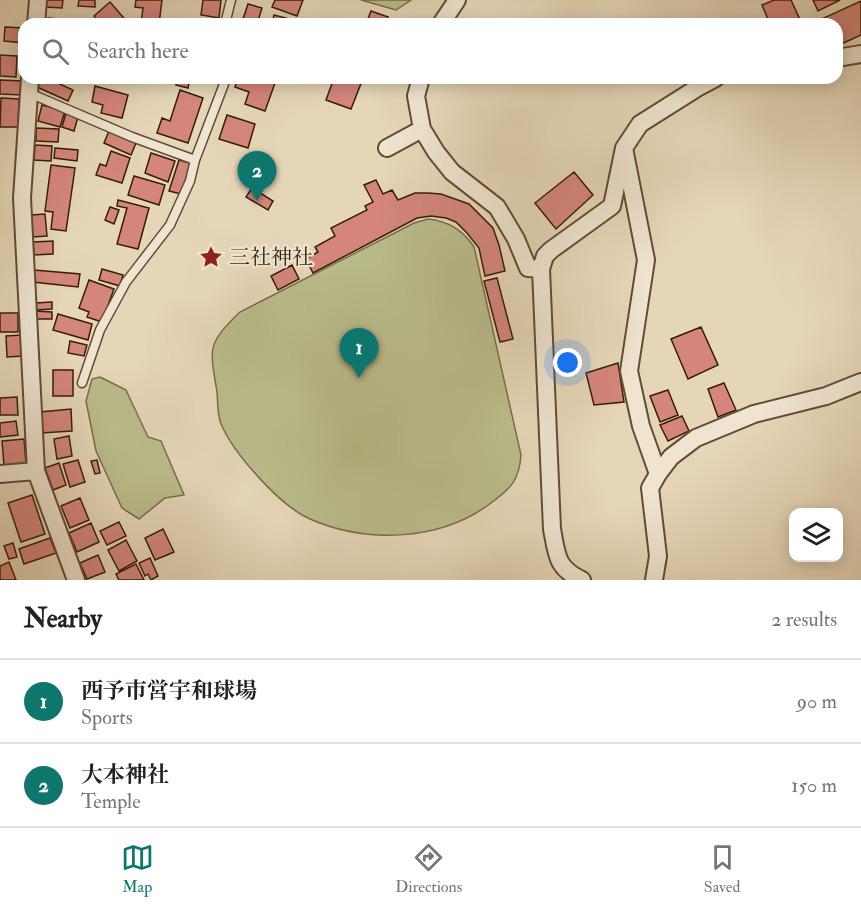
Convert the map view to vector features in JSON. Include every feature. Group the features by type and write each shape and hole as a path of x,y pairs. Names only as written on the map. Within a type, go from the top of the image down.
{"street":[{"path":"36,18 38,0"},
{"path":"445,18 457,0"},
{"path":"843,57 861,54"},
{"path":"419,84 416,96 422,129 436,152 452,172 497,207 516,238 528,268 541,270"},
{"path":"582,580 573,576 559,563 552,529 541,270 545,256 551,250 612,206 624,148 640,124 705,84"},
{"path":"30,86 22,198 36,471 76,580"},
{"path":"387,148 422,129"},
{"path":"624,148 646,260 629,371 641,426 658,474"},
{"path":"654,580 658,556 650,488 671,457 696,438 754,414 826,396 861,382"},
{"path":"0,474 36,471"}],"lane":[{"path":"226,18 231,0"},
{"path":"82,383 100,330 126,282 170,225 190,181 195,160 224,84"},
{"path":"30,86 132,137 195,160"}],"green space":[{"path":"361,0 411,0 396,10"},
{"path":"428,219 454,227 474,247 521,455 516,478 509,488 491,503 471,516 450,525 403,535 379,535 332,527 310,519 285,503 259,478 236,450 221,424 218,412 213,348 221,332 240,312 414,223"},
{"path":"100,377 126,390 148,437 161,441 184,495 165,498 139,519 122,508 96,451 86,401 92,379"}],"building":[{"path":"46,0 63,0 62,8 45,7"},
{"path":"79,0 95,0 95,7 78,6"},
{"path":"136,0 162,0 160,18 142,18 143,8 135,7"},
{"path":"203,0 221,0 219,18 201,15"},
{"path":"275,0 303,0 297,16 272,7"},
{"path":"774,0 791,0 799,18 767,18 762,5"},
{"path":"813,0 840,0 818,11"},
{"path":"861,1 861,35 843,43 843,18 824,18"},
{"path":"110,2 124,18 96,18 94,16"},
{"path":"248,4 262,8 259,18 243,18"},
{"path":"371,11 388,17 388,18 368,18"},
{"path":"5,27 18,28 18,42 4,41"},
{"path":"0,55 17,56 16,77 0,76"},
{"path":"0,80 18,81 18,84 23,84 22,95 0,94"},
{"path":"38,84 60,84 73,90 68,101 37,87"},
{"path":"176,84 189,84 188,88"},
{"path":"236,84 275,84 265,111 245,104 249,92 235,87"},
{"path":"332,84 361,84 351,109 326,100"},
{"path":"95,86 128,95 122,118 101,113 103,105 92,102"},
{"path":"180,90 203,98 188,143 157,133 162,118 170,121"},
{"path":"1,98 19,99 18,127 0,127"},
{"path":"42,105 65,111 60,127 38,121"},
{"path":"66,113 78,117 74,131 62,127"},
{"path":"227,115 255,124 248,148 219,139"},
{"path":"36,128 59,129 58,142 36,141"},
{"path":"109,131 136,143 131,155 104,143"},
{"path":"35,145 52,146 51,161 34,160"},
{"path":"55,148 78,150 77,161 54,158"},
{"path":"111,151 130,158 122,183 96,175 100,164 106,166"},
{"path":"151,153 175,161 168,182 145,173"},
{"path":"179,160 191,163 181,194 169,191"},
{"path":"51,165 75,168 66,231 51,229 53,212 45,211"},
{"path":"574,172 593,195 556,229 535,203"},
{"path":"134,176 165,185 159,205 128,195"},
{"path":"376,180 383,194 392,190 398,200 415,193 428,193 441,194 469,204 493,228 505,271 485,276 479,248 467,233 456,222 431,216 417,218 313,273 306,259 318,252 315,247 335,236 331,228 367,210 365,206 373,202 364,185"},
{"path":"252,188 273,201 268,210 246,197"},
{"path":"118,200 149,208 138,249 117,244 127,208 117,206"},
{"path":"110,207 119,210 114,224 105,220"},
{"path":"45,214 47,236 33,237 31,215"},
{"path":"53,241 53,254 34,255 33,242"},
{"path":"292,265 299,279 278,290 271,276"},
{"path":"102,269 123,275 120,286 99,280"},
{"path":"34,270 80,274 78,287 33,282"},
{"path":"497,278 513,339 500,342 484,281"},
{"path":"89,280 114,289 102,322 87,317 89,312 79,308"},
{"path":"52,302 52,309 36,310 35,303"},
{"path":"35,311 52,312 52,319 35,319"},
{"path":"0,313 18,313 18,332 0,332"},
{"path":"58,314 92,324 88,340 53,330"},
{"path":"701,327 718,365 688,379 671,339"},
{"path":"22,335 23,356 7,357 6,336"},
{"path":"70,341 87,345 84,356 68,353"},
{"path":"618,363 624,402 594,405 586,373"},
{"path":"53,370 73,370 73,396 53,396"},
{"path":"724,383 736,410 718,417 708,389"},
{"path":"668,390 678,415 660,422 650,396"},
{"path":"17,397 18,415 0,415 0,398"},
{"path":"71,409 72,431 41,433 40,412"},
{"path":"682,416 689,431 668,441 660,425"},
{"path":"16,421 18,435 0,437 0,423"},
{"path":"69,436 72,456 57,459 54,439"},
{"path":"24,439 26,463 4,465 2,441"},
{"path":"78,460 85,482 70,487 63,464"},
{"path":"97,460 100,473 95,474 91,461"},
{"path":"59,463 66,485 53,490 45,468"},
{"path":"32,495 45,534 21,542 8,503"},
{"path":"80,498 89,520 70,528 61,506"},
{"path":"119,522 126,536 107,545 100,531"},
{"path":"91,523 99,542 77,552 69,533"},
{"path":"163,529 174,552 155,560 145,538"},
{"path":"50,538 56,553 24,564 19,549"},
{"path":"126,540 137,561 119,571 108,550"},
{"path":"13,543 17,557 9,559 4,546"},
{"path":"98,555 105,572 87,579 80,563"},
{"path":"150,558 158,576 151,580 148,574 145,576 139,563"},
{"path":"9,562 16,580 0,580 0,566"},
{"path":"136,564 144,580 119,580 116,574"}],"place":[{"name":"大本神社","path":"257,201"},
{"name":"三社神社","path":"211,257"},
{"name":"西予市営宇和球場","path":"359,378"}]}
